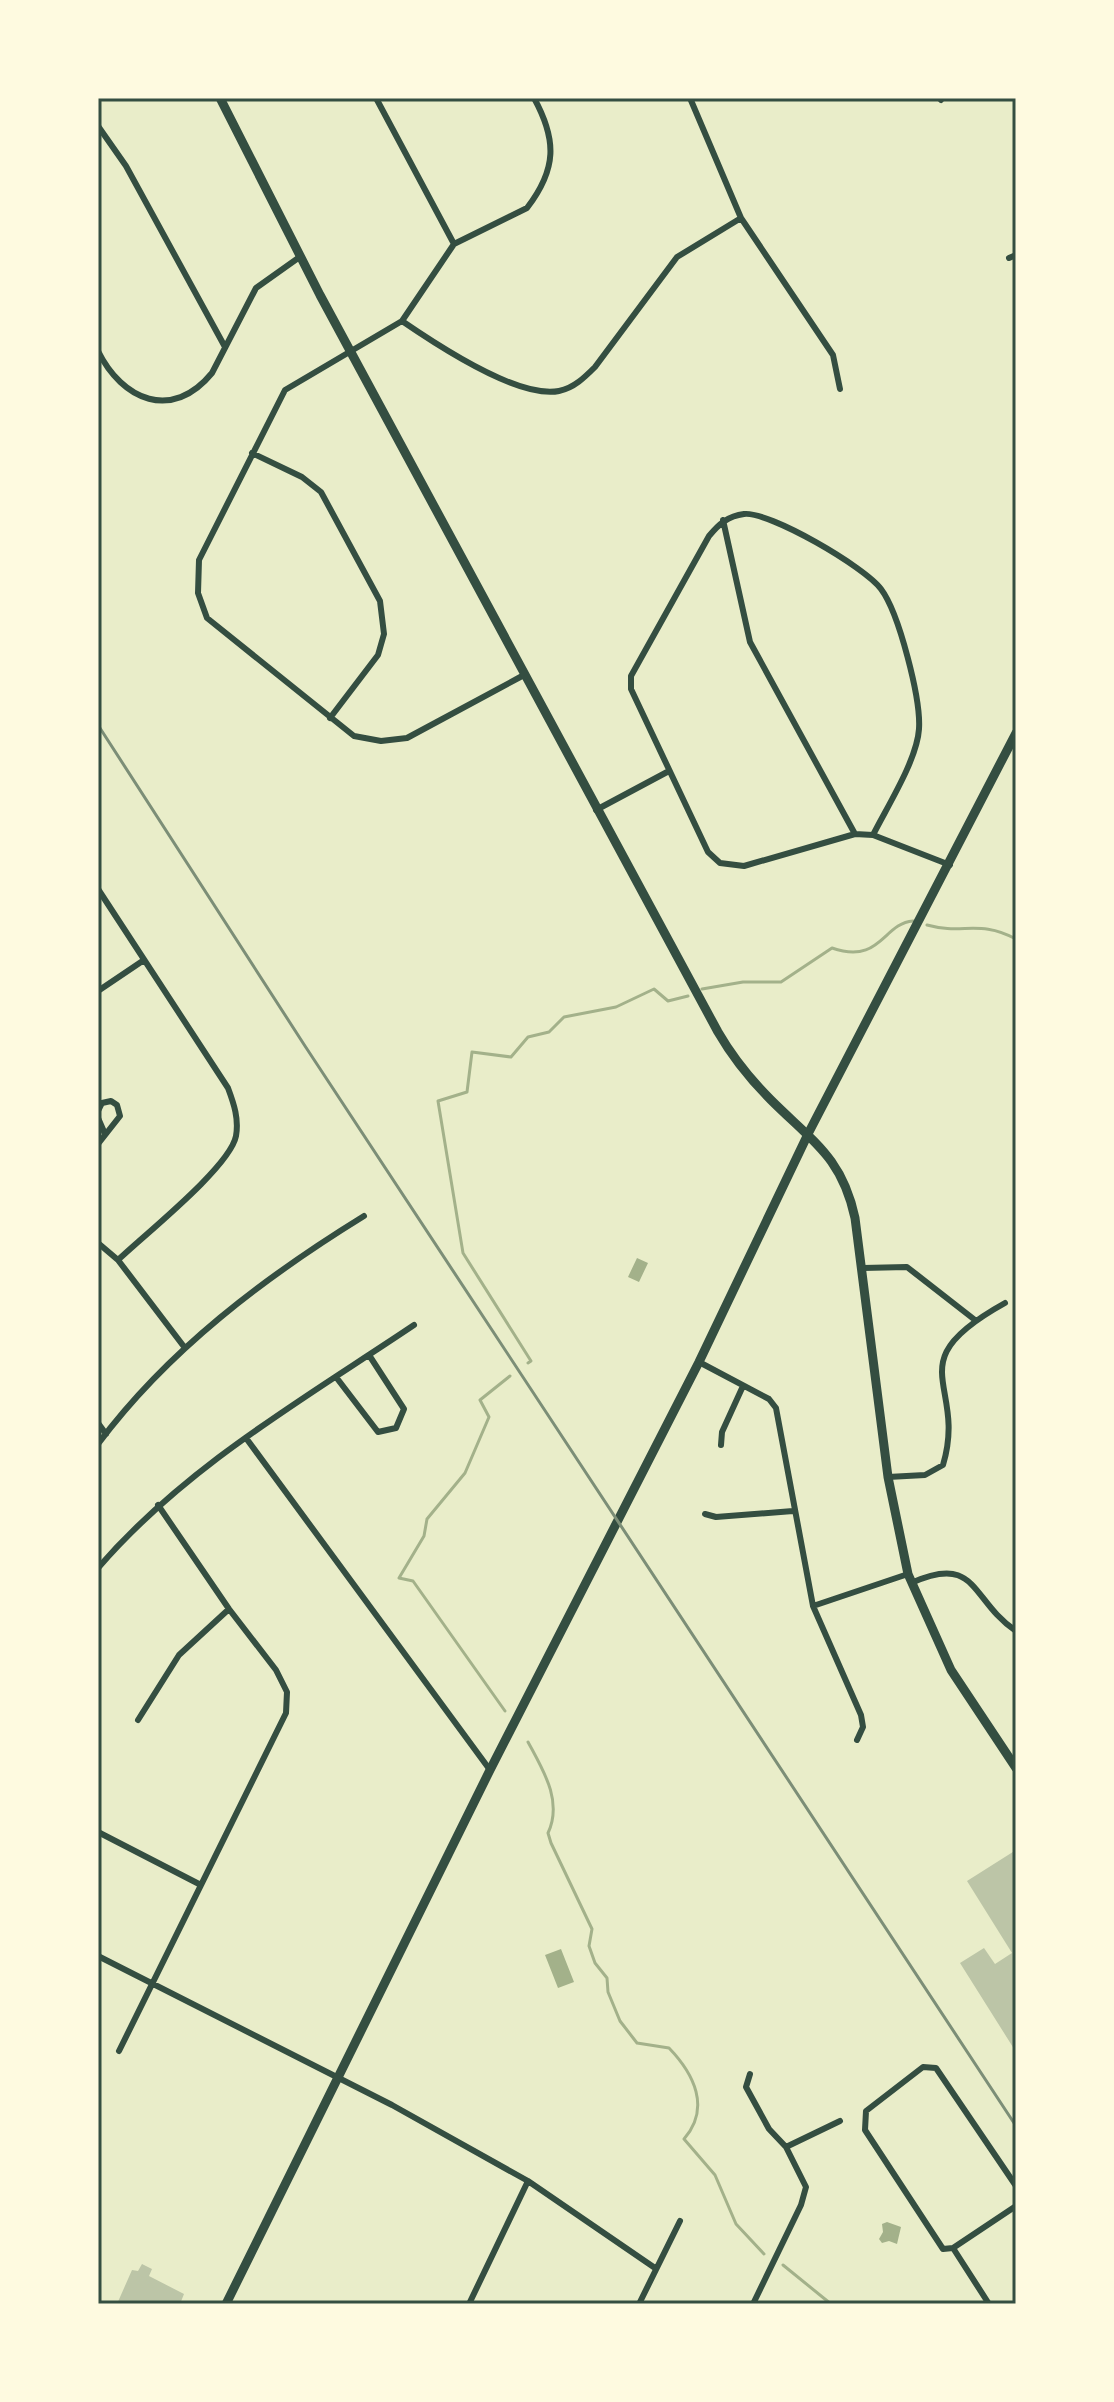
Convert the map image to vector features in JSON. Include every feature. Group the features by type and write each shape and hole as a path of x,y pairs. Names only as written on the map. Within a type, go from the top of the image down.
{"main road":[{"path":"220,98 596,810 734,1060 774,1103 809,1132 829,1154 849,1192 863,1268 888,1477 910,1578 951,1670 1015,1763"},
{"path":"226,2304 490,1770 699,1362 809,1132 1016,733"}],"street":[{"path":"376,98 454,244"},
{"path":"524,675 394,741 354,736 219,631 201,605 197,582 199,560 285,390 402,321 454,244 527,208 534,198 552,156 549,126 534,98"},
{"path":"690,98 741,218 833,355 840,389"},
{"path":"98,126 126,166 225,347"},
{"path":"402,321 521,388 560,391 581,381 595,367 677,257 741,218"},
{"path":"98,351 108,371 122,387 147,398 169,399 204,383 256,288 301,256"},
{"path":"252,453 302,477 321,492 380,601 384,634 378,655 330,718"},
{"path":"873,835 916,745 920,726 903,644 890,605 865,570 844,557 753,514 723,520 709,536 631,676 631,689 708,852 720,863 744,866 855,834 873,835 950,865"},
{"path":"723,520 750,642 855,834"},
{"path":"596,810 669,771"},
{"path":"98,889 228,1088 236,1110 236,1137 225,1160 118,1260"},
{"path":"98,991 144,960"},
{"path":"98,1111 106,1101 117,1105 120,1111 118,1121 98,1144"},
{"path":"98,1118 105,1134"},
{"path":"98,1444 185,1348 299,1256 364,1216"},
{"path":"98,1243 118,1260 185,1348"},
{"path":"863,1268 907,1267 975,1320"},
{"path":"888,1477 925,1475 943,1465 948,1448 941,1358 951,1343 975,1320 1005,1303"},
{"path":"98,1568 158,1505 246,1438 414,1325"},
{"path":"336,1377 378,1432 396,1428 404,1409 369,1355"},
{"path":"699,1362 769,1399 776,1408 813,1606 861,1715 863,1727 857,1740"},
{"path":"721,1445 722,1432 743,1386"},
{"path":"98,1423 106,1434"},
{"path":"246,1438 490,1770"},
{"path":"119,2051 286,1713 287,1692 276,1670 229,1609 158,1505"},
{"path":"705,1514 716,1517 793,1511"},
{"path":"813,1606 910,1578 940,1573 962,1575 1001,1621 1016,1631"},
{"path":"138,1720 179,1655 229,1609"},
{"path":"98,1832 199,1884"},
{"path":"98,1956 338,2078 528,2181 655,2268"},
{"path":"1016,2186 936,2068 923,2067 866,2111 865,2130 943,2249 953,2248 1016,2206"},
{"path":"750,2074 746,2087 756,2108 769,2129 786,2147 806,2187 801,2205 753,2304"},
{"path":"786,2147 840,2121"},
{"path":"469,2304 528,2181"},
{"path":"639,2304 680,2221"},
{"path":"953,2248 989,2304"}],"shaded area":[{"path":"637,1258 648,1263 639,1282 628,1277"},
{"path":"561,1949 574,1982 558,1988 545,1955"},
{"path":"887,2222 901,2227 897,2244 889,2241 882,2243 879,2239 883,2232 882,2224"}],"building":[{"path":"1016,1850 1016,2052 960,1963 984,1948 995,1964 1012,1953 967,1881"},
{"path":"142,2264 152,2269 149,2276 184,2294 180,2304 117,2304 132,2270 138,2271"}],"waterway":[{"path":"702,989 743,982 781,982 832,948 861,951 880,942 903,923 913,921"},
{"path":"927,925 951,929 981,928 1016,939"},
{"path":"528,1363 531,1361 463,1253 438,1101 467,1092 472,1052 511,1057 528,1037 549,1032 564,1017 616,1007 654,989 668,1001 688,996"},
{"path":"505,1711 413,1581 399,1578 424,1536 427,1519 465,1473 489,1417 480,1400 510,1376"},
{"path":"528,1742 545,1775 552,1798 552,1821 548,1833 551,1843 592,1929 589,1946 595,1963 607,1978 608,1992 620,2021 637,2043 669,2048 686,2069 698,2103 697,2115 684,2139 715,2175 736,2224 764,2254"},
{"path":"783,2265 831,2304"}],"railway":[{"path":"98,725 305,1046 1016,2126"}]}
